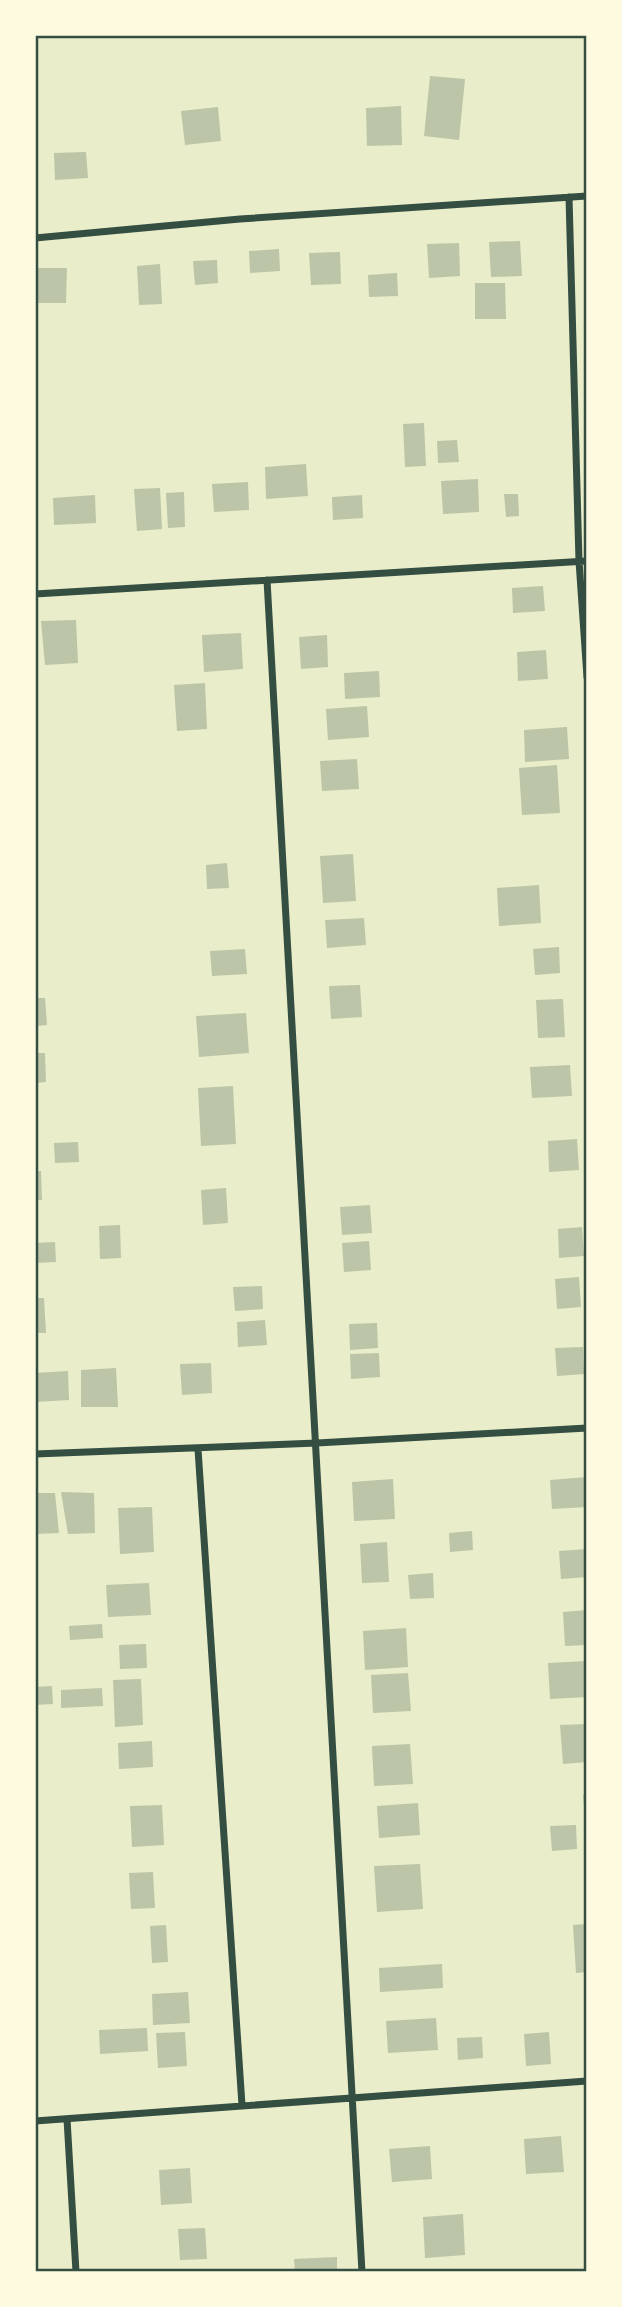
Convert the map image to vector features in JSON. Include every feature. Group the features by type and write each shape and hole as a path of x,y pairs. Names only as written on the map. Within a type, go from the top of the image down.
{"street":[{"path":"35,238 240,219 587,196"},
{"path":"569,197 587,677"},
{"path":"35,594 583,561"},
{"path":"267,580 362,2272"},
{"path":"35,1454 198,1449 587,1429"},
{"path":"198,1449 243,2105"},
{"path":"35,2121 587,2081"},
{"path":"67,2119 76,2272"}],"building":[{"path":"430,76 465,79 459,140 424,136"},
{"path":"401,106 402,145 367,146 366,108"},
{"path":"218,107 221,141 185,145 181,111"},
{"path":"86,152 88,178 55,180 54,153"},
{"path":"520,241 522,276 491,277 489,242"},
{"path":"459,243 460,276 429,278 427,244"},
{"path":"279,249 280,271 250,273 249,251"},
{"path":"340,252 341,284 311,285 309,253"},
{"path":"217,260 218,283 195,285 193,261"},
{"path":"160,264 162,304 139,305 137,266"},
{"path":"37,268 67,268 66,303 37,303"},
{"path":"397,273 398,296 369,297 368,275"},
{"path":"475,283 505,283 506,319 475,319"},
{"path":"424,423 426,466 405,467 403,424"},
{"path":"457,440 459,462 438,463 437,441"},
{"path":"306,464 308,496 266,499 265,467"},
{"path":"478,479 479,512 443,514 441,481"},
{"path":"248,482 249,510 214,512 212,484"},
{"path":"160,488 162,529 137,531 134,489"},
{"path":"184,492 185,527 168,528 166,493"},
{"path":"504,494 518,494 519,516 506,517"},
{"path":"95,495 96,523 54,525 53,498"},
{"path":"362,495 363,518 333,520 332,497"},
{"path":"543,586 545,611 513,613 512,588"},
{"path":"76,620 78,663 45,665 41,621"},
{"path":"241,633 243,669 204,672 202,635"},
{"path":"327,635 328,667 301,669 299,637"},
{"path":"546,650 548,679 518,681 517,652"},
{"path":"379,671 380,697 345,699 344,673"},
{"path":"205,683 207,729 177,731 174,685"},
{"path":"367,706 369,737 328,740 326,709"},
{"path":"567,727 569,759 525,762 524,730"},
{"path":"357,759 359,789 322,791 320,761"},
{"path":"557,765 560,813 522,815 519,768"},
{"path":"353,854 356,901 323,903 320,856"},
{"path":"227,863 229,888 207,889 206,865"},
{"path":"539,885 541,923 499,926 497,888"},
{"path":"364,918 366,945 327,948 325,920"},
{"path":"559,947 560,973 535,975 533,949"},
{"path":"245,949 247,974 212,976 210,951"},
{"path":"360,985 362,1017 331,1019 329,986"},
{"path":"35,998 45,998 47,1025 35,1026"},
{"path":"563,999 565,1037 538,1038 536,1000"},
{"path":"246,1013 249,1053 199,1057 196,1016"},
{"path":"35,1053 45,1053 46,1082 35,1083"},
{"path":"570,1065 572,1096 532,1098 530,1067"},
{"path":"233,1086 236,1144 201,1146 198,1088"},
{"path":"577,1139 579,1170 549,1172 548,1141"},
{"path":"78,1142 79,1162 55,1163 54,1143"},
{"path":"35,1171 41,1171 42,1200 35,1200"},
{"path":"226,1188 228,1223 203,1225 201,1190"},
{"path":"370,1205 372,1233 342,1235 340,1207"},
{"path":"120,1225 121,1258 100,1259 99,1226"},
{"path":"582,1227 584,1256 559,1258 558,1229"},
{"path":"369,1241 371,1270 344,1272 342,1243"},
{"path":"55,1242 56,1262 35,1263 35,1243"},
{"path":"579,1277 581,1307 557,1309 555,1279"},
{"path":"262,1286 263,1309 235,1311 233,1287"},
{"path":"35,1298 44,1298 46,1333 35,1333"},
{"path":"265,1320 267,1345 238,1347 237,1322"},
{"path":"377,1323 378,1348 350,1350 349,1324"},
{"path":"583,1347 584,1374 557,1376 555,1348"},
{"path":"379,1353 380,1377 351,1379 350,1354"},
{"path":"211,1363 212,1393 182,1395 180,1364"},
{"path":"116,1368 118,1407 81,1407 81,1370"},
{"path":"68,1371 69,1400 35,1402 35,1373"},
{"path":"587,1477 587,1507 552,1509 550,1480"},
{"path":"393,1479 395,1519 354,1521 352,1482"},
{"path":"61,1492 94,1493 95,1533 68,1534"},
{"path":"35,1493 55,1493 59,1533 35,1534"},
{"path":"152,1507 154,1552 120,1554 118,1508"},
{"path":"472,1531 473,1550 450,1552 449,1533"},
{"path":"387,1542 389,1582 362,1583 360,1544"},
{"path":"587,1549 587,1577 561,1579 559,1551"},
{"path":"433,1573 434,1598 410,1599 408,1575"},
{"path":"149,1583 151,1615 108,1617 106,1585"},
{"path":"587,1610 587,1645 565,1646 563,1612"},
{"path":"102,1624 103,1638 70,1640 69,1626"},
{"path":"406,1628 408,1667 365,1670 363,1631"},
{"path":"146,1644 147,1668 120,1669 119,1645"},
{"path":"587,1661 587,1697 550,1699 548,1663"},
{"path":"408,1673 411,1711 373,1713 371,1675"},
{"path":"141,1679 143,1725 115,1727 113,1680"},
{"path":"52,1686 53,1704 35,1705 35,1687"},
{"path":"102,1688 103,1706 61,1708 61,1690"},
{"path":"587,1724 587,1762 563,1764 560,1725"},
{"path":"152,1741 153,1767 119,1769 118,1743"},
{"path":"410,1744 413,1784 374,1786 372,1746"},
{"path":"583,1795 587,1795 587,1818 585,1818"},
{"path":"418,1803 420,1835 379,1838 377,1806"},
{"path":"162,1805 164,1845 132,1847 130,1806"},
{"path":"576,1825 577,1849 552,1851 550,1826"},
{"path":"420,1864 423,1909 377,1912 374,1866"},
{"path":"153,1872 155,1908 131,1909 129,1873"},
{"path":"587,1924 587,1972 576,1973 573,1925"},
{"path":"166,1925 168,1962 152,1963 150,1926"},
{"path":"442,1964 443,1988 380,1992 379,1968"},
{"path":"188,1992 190,2023 153,2025 152,1994"},
{"path":"436,2018 438,2050 388,2053 386,2021"},
{"path":"147,2028 148,2051 100,2054 99,2030"},
{"path":"185,2032 187,2066 158,2068 156,2033"},
{"path":"549,2032 551,2064 526,2066 524,2034"},
{"path":"482,2037 483,2058 458,2060 457,2038"},
{"path":"561,2136 564,2172 526,2174 524,2139"},
{"path":"430,2146 432,2179 392,2182 389,2149"},
{"path":"190,2168 192,2203 161,2205 159,2170"},
{"path":"463,2214 465,2255 425,2258 423,2217"},
{"path":"205,2228 207,2259 180,2260 178,2229"},
{"path":"337,2257 337,2272 295,2272 294,2259"}]}
